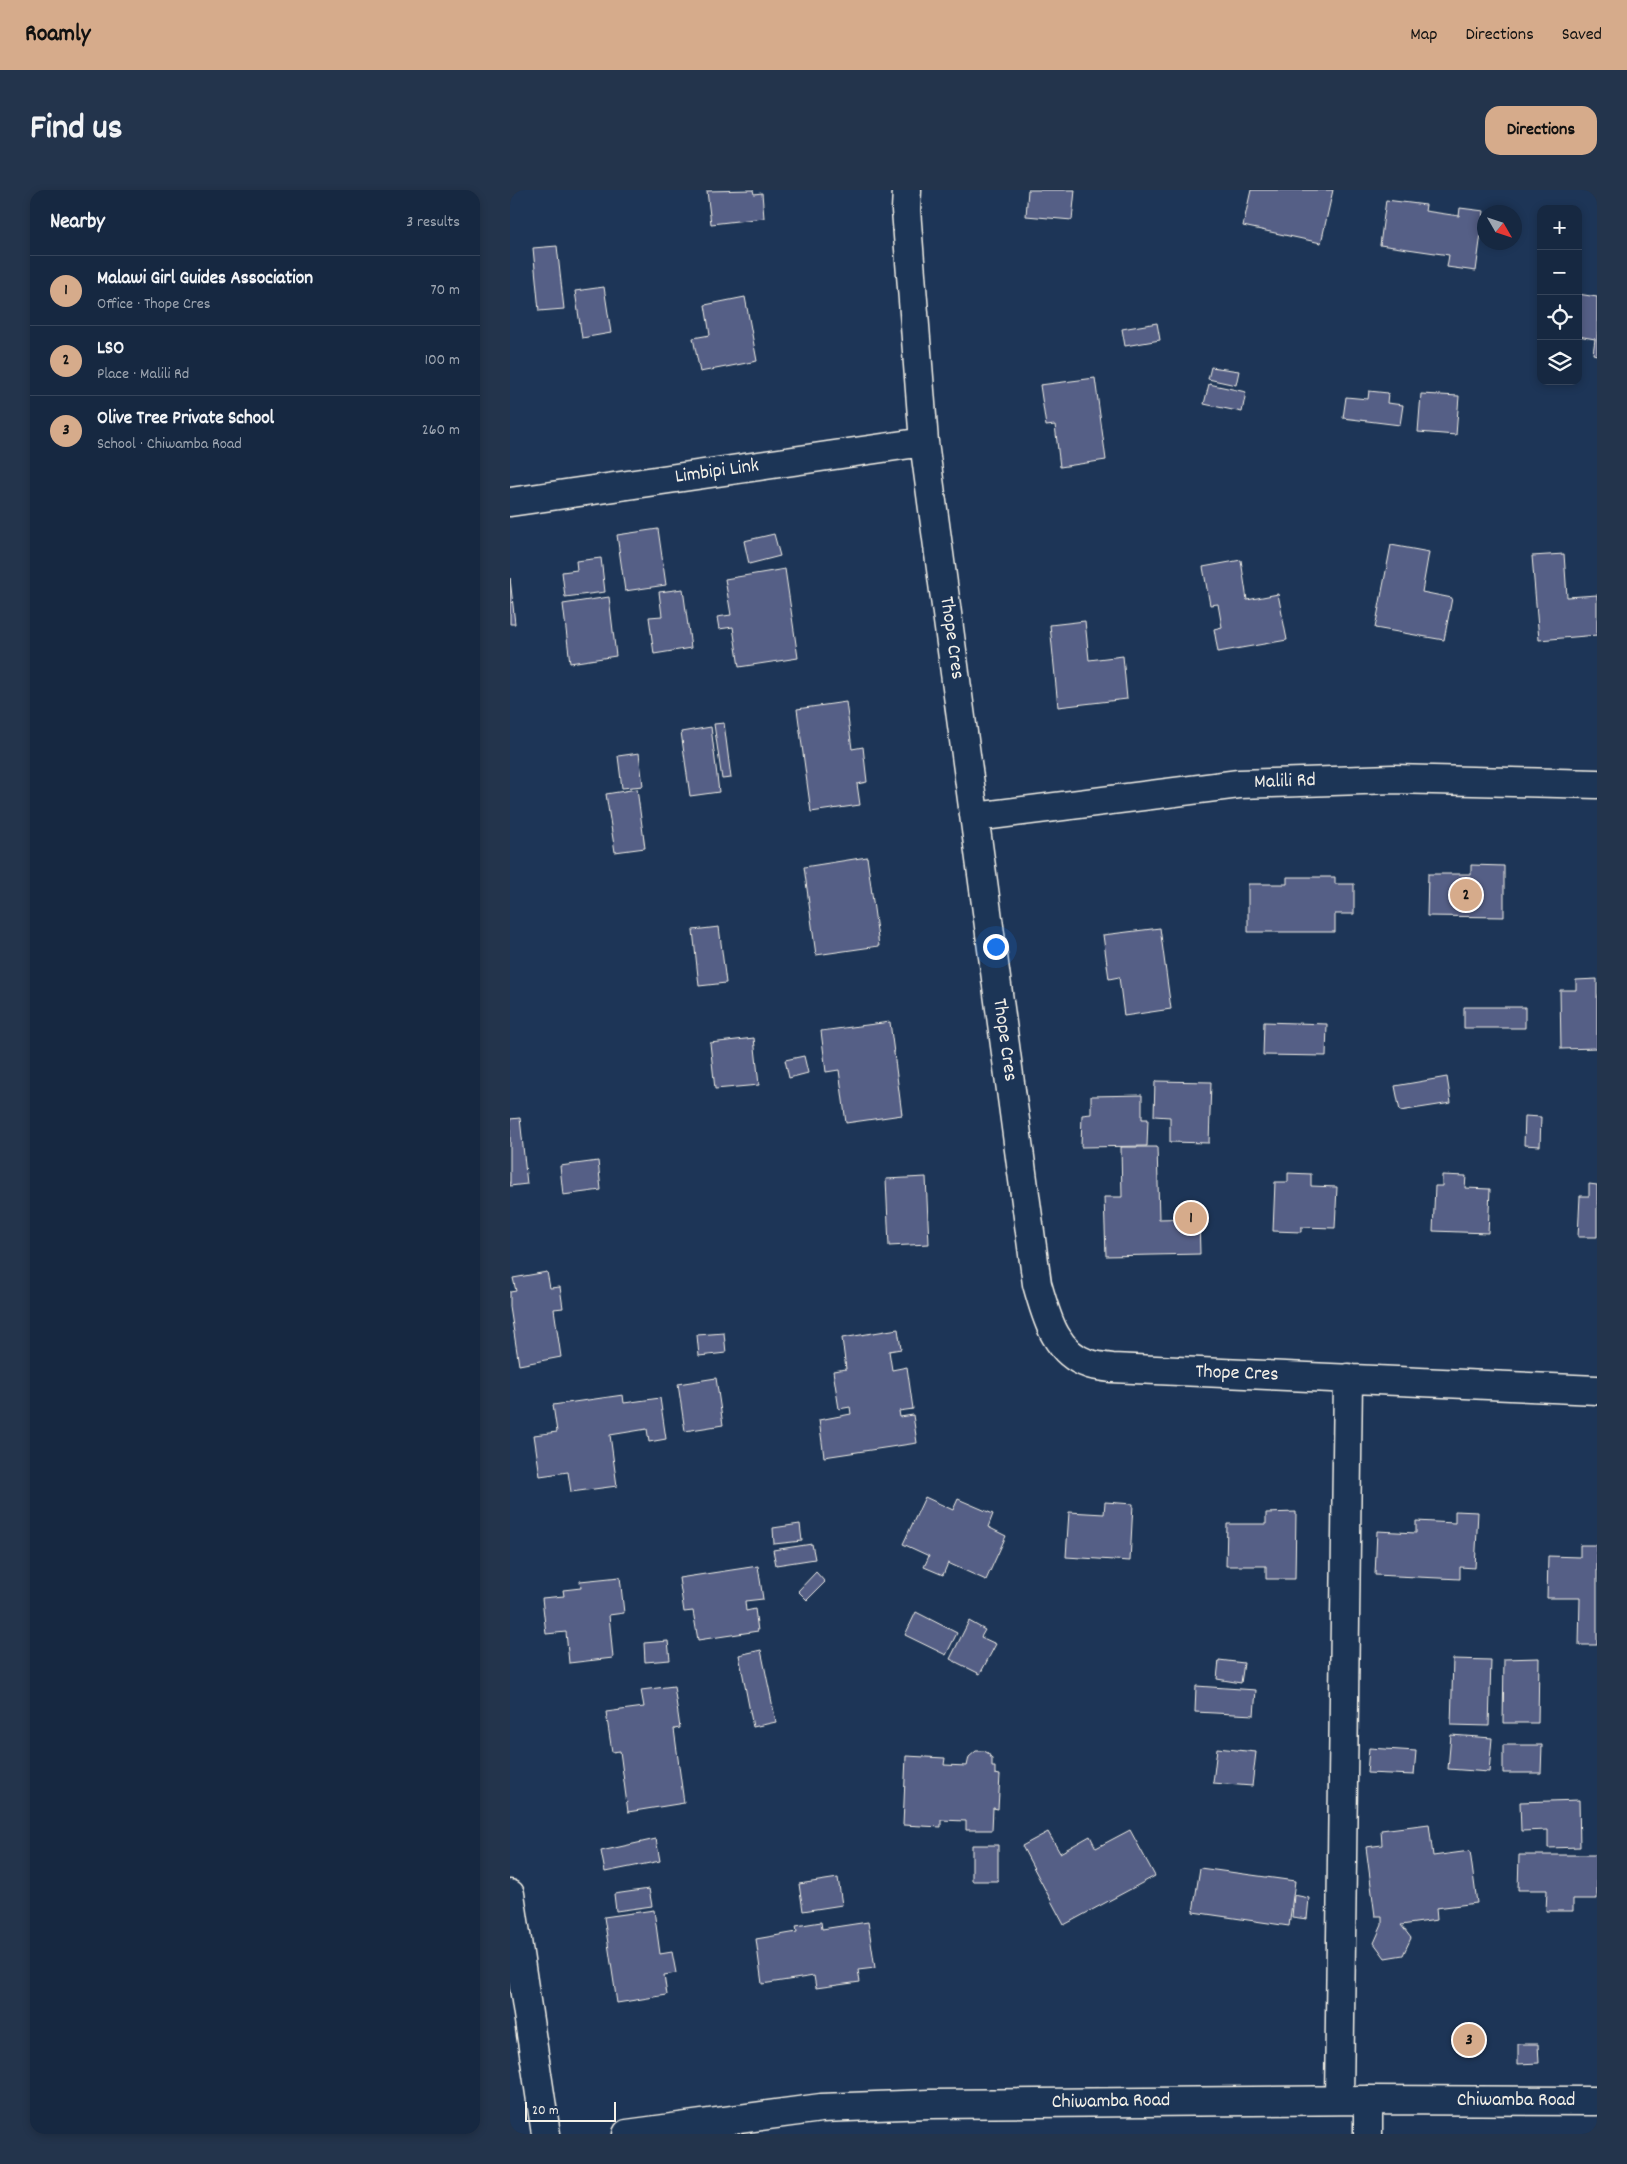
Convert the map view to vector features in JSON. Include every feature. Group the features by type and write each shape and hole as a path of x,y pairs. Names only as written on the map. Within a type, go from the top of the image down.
{"street":[{"name":"Thope Cres","path":"907,190 906,219 924,442 1037,1284 1047,1317 1058,1341 1073,1357 1088,1364 1112,1368 1597,1390"},
{"name":"Limbipi Link","path":"510,502 924,442"},
{"name":"Malili Rd","path":"975,817 1239,784 1393,779 1597,784"},
{"path":"1340,2100 1348,1378"},
{"path":"510,1894 546,2134"},
{"name":"Chiwamba Road","path":"627,2134 831,2108 930,2104 1340,2100 1597,2101"},
{"path":"1368,2100 1368,2134"}],"building":[{"path":"753,190 754,194 762,193 764,218 711,224 707,191"},
{"path":"1028,190 1075,190 1072,220 1026,216"},
{"path":"1251,190 1333,190 1321,243 1243,226"},
{"path":"1386,200 1426,205 1425,211 1459,216 1460,208 1477,210 1477,250 1479,250 1476,271 1447,267 1449,255 1380,245"},
{"path":"557,246 564,309 539,311 533,248"},
{"path":"604,287 611,333 582,338 575,291"},
{"path":"1582,295 1597,297 1597,355 1593,354 1595,339 1582,337"},
{"path":"745,297 757,361 700,372 693,338 710,335 705,305"},
{"path":"1157,323 1160,340 1125,346 1122,329"},
{"path":"1211,367 1239,371 1236,385 1208,379"},
{"path":"1095,378 1106,460 1060,467 1055,425 1046,426 1040,385"},
{"path":"1209,384 1246,392 1242,412 1204,404"},
{"path":"1369,391 1388,393 1387,403 1403,405 1400,425 1343,418 1346,397 1368,399"},
{"path":"1421,394 1459,396 1456,435 1418,432"},
{"path":"658,529 666,585 625,591 617,535"},
{"path":"774,534 780,556 749,564 744,541"},
{"path":"1391,545 1429,552 1422,592 1452,598 1444,640 1375,628"},
{"path":"1564,554 1567,597 1597,595 1597,635 1539,640 1532,556"},
{"path":"601,558 605,592 565,597 562,572 577,570 576,561"},
{"path":"1241,560 1247,600 1278,594 1287,640 1218,652 1214,629 1222,627 1218,604 1210,605 1203,567"},
{"path":"785,569 798,658 739,667 733,627 719,629 717,617 731,615 725,579"},
{"path":"510,578 515,624 510,624"},
{"path":"683,589 691,648 654,654 649,617 662,616 659,592"},
{"path":"609,597 616,656 570,663 563,604"},
{"path":"1085,621 1089,660 1123,656 1127,699 1058,707 1050,625"},
{"path":"846,702 852,749 863,747 867,782 857,784 860,805 811,812 797,709"},
{"path":"724,723 731,778 722,779 714,724"},
{"path":"711,727 719,792 690,796 681,732"},
{"path":"639,753 643,786 622,788 618,756"},
{"path":"637,789 645,848 615,852 606,794"},
{"path":"867,857 879,946 816,955 804,867"},
{"path":"1471,865 1504,866 1504,917 1427,916 1428,874 1471,874"},
{"path":"1287,877 1335,877 1335,884 1354,884 1354,914 1335,914 1335,932 1248,932 1248,884 1287,884"},
{"path":"719,927 726,983 699,986 693,930"},
{"path":"1160,928 1171,1009 1124,1016 1119,977 1109,979 1103,935"},
{"path":"1597,979 1597,1048 1561,1049 1560,990 1576,990 1576,980"},
{"path":"1464,1007 1525,1007 1525,1028 1464,1028"},
{"path":"890,1022 902,1115 846,1123 839,1070 826,1072 821,1031"},
{"path":"1264,1022 1327,1024 1326,1056 1263,1055"},
{"path":"754,1038 759,1085 715,1089 710,1043"},
{"path":"804,1056 808,1073 789,1078 785,1060"},
{"path":"1447,1077 1451,1103 1400,1111 1395,1086"},
{"path":"1155,1081 1211,1082 1209,1143 1170,1142 1170,1117 1154,1116"},
{"path":"1142,1095 1142,1119 1148,1119 1147,1146 1081,1147 1082,1115 1091,1114 1091,1096"},
{"path":"1525,1116 1541,1117 1540,1146 1524,1145"},
{"path":"520,1118 527,1184 510,1186 510,1119"},
{"path":"1121,1147 1157,1147 1159,1219 1199,1218 1200,1254 1106,1256 1104,1197 1122,1197"},
{"path":"598,1161 601,1190 563,1195 560,1166"},
{"path":"1288,1173 1311,1174 1311,1186 1337,1187 1335,1228 1301,1227 1301,1232 1273,1231 1275,1182 1288,1182"},
{"path":"1442,1175 1466,1176 1465,1188 1490,1189 1488,1233 1433,1231 1435,1186 1442,1186"},
{"path":"926,1177 929,1244 889,1246 886,1179"},
{"path":"1589,1184 1597,1185 1597,1237 1578,1237 1580,1196 1589,1196"},
{"path":"547,1272 550,1288 560,1287 563,1308 554,1309 561,1357 519,1365 510,1307 510,1292 516,1291 513,1278"},
{"path":"898,1329 901,1349 889,1351 892,1370 907,1367 913,1409 899,1411 900,1417 913,1415 917,1443 824,1457 819,1420 851,1414 850,1407 839,1409 833,1371 846,1369 842,1338"},
{"path":"724,1333 726,1353 699,1356 697,1335"},
{"path":"716,1378 723,1425 685,1431 678,1384"},
{"path":"623,1395 624,1403 660,1398 666,1439 649,1442 647,1429 610,1435 617,1486 571,1492 568,1472 540,1476 534,1435 557,1432 553,1405"},
{"path":"925,1497 953,1510 958,1499 993,1514 988,1527 1006,1536 986,1580 948,1563 943,1575 924,1567 929,1556 903,1544"},
{"path":"1105,1502 1133,1504 1130,1561 1066,1557 1069,1512 1104,1514"},
{"path":"1455,1511 1478,1512 1475,1568 1460,1567 1460,1579 1375,1575 1377,1531 1416,1533 1416,1521 1455,1523"},
{"path":"1296,1512 1295,1579 1266,1579 1266,1566 1226,1566 1227,1524 1266,1524 1266,1513"},
{"path":"800,1524 802,1541 774,1544 773,1528"},
{"path":"812,1544 815,1559 776,1565 773,1550"},
{"path":"1580,1545 1597,1545 1597,1645 1579,1645 1580,1598 1547,1598 1548,1556 1580,1557"},
{"path":"758,1566 763,1599 745,1601 746,1611 755,1609 758,1631 698,1640 693,1611 684,1612 679,1578"},
{"path":"816,1572 825,1582 807,1600 798,1591"},
{"path":"620,1577 624,1613 609,1615 613,1658 569,1663 566,1632 546,1634 542,1598 564,1596 563,1590 581,1588 580,1581"},
{"path":"916,1612 957,1633 946,1655 905,1635"},
{"path":"969,1621 985,1630 981,1637 996,1644 980,1674 950,1659"},
{"path":"668,1641 670,1660 645,1662 644,1643"},
{"path":"761,1650 776,1722 753,1727 739,1655"},
{"path":"1539,1658 1538,1723 1503,1723 1504,1659"},
{"path":"1453,1659 1491,1660 1489,1726 1451,1725"},
{"path":"1219,1660 1244,1663 1241,1683 1217,1679"},
{"path":"674,1686 680,1728 674,1729 684,1803 628,1812 620,1751 612,1752 606,1712 644,1707 641,1690"},
{"path":"1196,1686 1256,1690 1254,1715 1195,1712"},
{"path":"1451,1735 1492,1738 1489,1772 1448,1769"},
{"path":"1503,1745 1542,1745 1541,1773 1503,1773"},
{"path":"1217,1748 1256,1752 1252,1786 1213,1783"},
{"path":"1369,1748 1416,1751 1414,1775 1367,1773"},
{"path":"976,1751 988,1753 992,1759 992,1767 995,1767 995,1774 1000,1775 998,1809 993,1808 992,1830 966,1830 966,1821 941,1820 941,1827 903,1825 906,1756 945,1758 944,1765 967,1766 969,1757"},
{"path":"1579,1800 1580,1847 1548,1848 1548,1830 1521,1831 1520,1802"},
{"path":"1429,1824 1433,1856 1470,1851 1477,1903 1436,1908 1437,1920 1401,1925 1411,1938 1403,1955 1385,1958 1374,1943 1382,1925 1382,1916 1375,1916 1366,1847 1382,1845 1381,1830"},
{"path":"1130,1830 1155,1876 1064,1925 1022,1846 1048,1832 1060,1853 1090,1836 1096,1848"},
{"path":"656,1839 660,1861 605,1872 601,1851"},
{"path":"972,1845 998,1845 998,1881 972,1881"},
{"path":"1519,1855 1597,1855 1597,1899 1573,1899 1573,1911 1546,1911 1547,1890 1518,1890"},
{"path":"1200,1868 1295,1881 1289,1926 1193,1912"},
{"path":"838,1878 842,1905 803,1911 799,1884"},
{"path":"649,1889 652,1906 616,1911 614,1894"},
{"path":"1294,1895 1309,1898 1307,1919 1292,1917"},
{"path":"654,1910 660,1954 672,1952 676,1973 664,1975 667,1995 617,2003 604,1917"},
{"path":"821,1922 822,1929 868,1922 875,1968 858,1970 860,1982 816,1988 814,1976 762,1984 756,1939 797,1932 796,1926"},
{"path":"1518,2044 1538,2044 1539,2063 1518,2064"}],"place":[{"name":"LSO","path":"1466,895"},
{"name":"Malawi Girl Guides Association","path":"1191,1218"},
{"name":"Olive Tree Private School","path":"1469,2040"}]}
